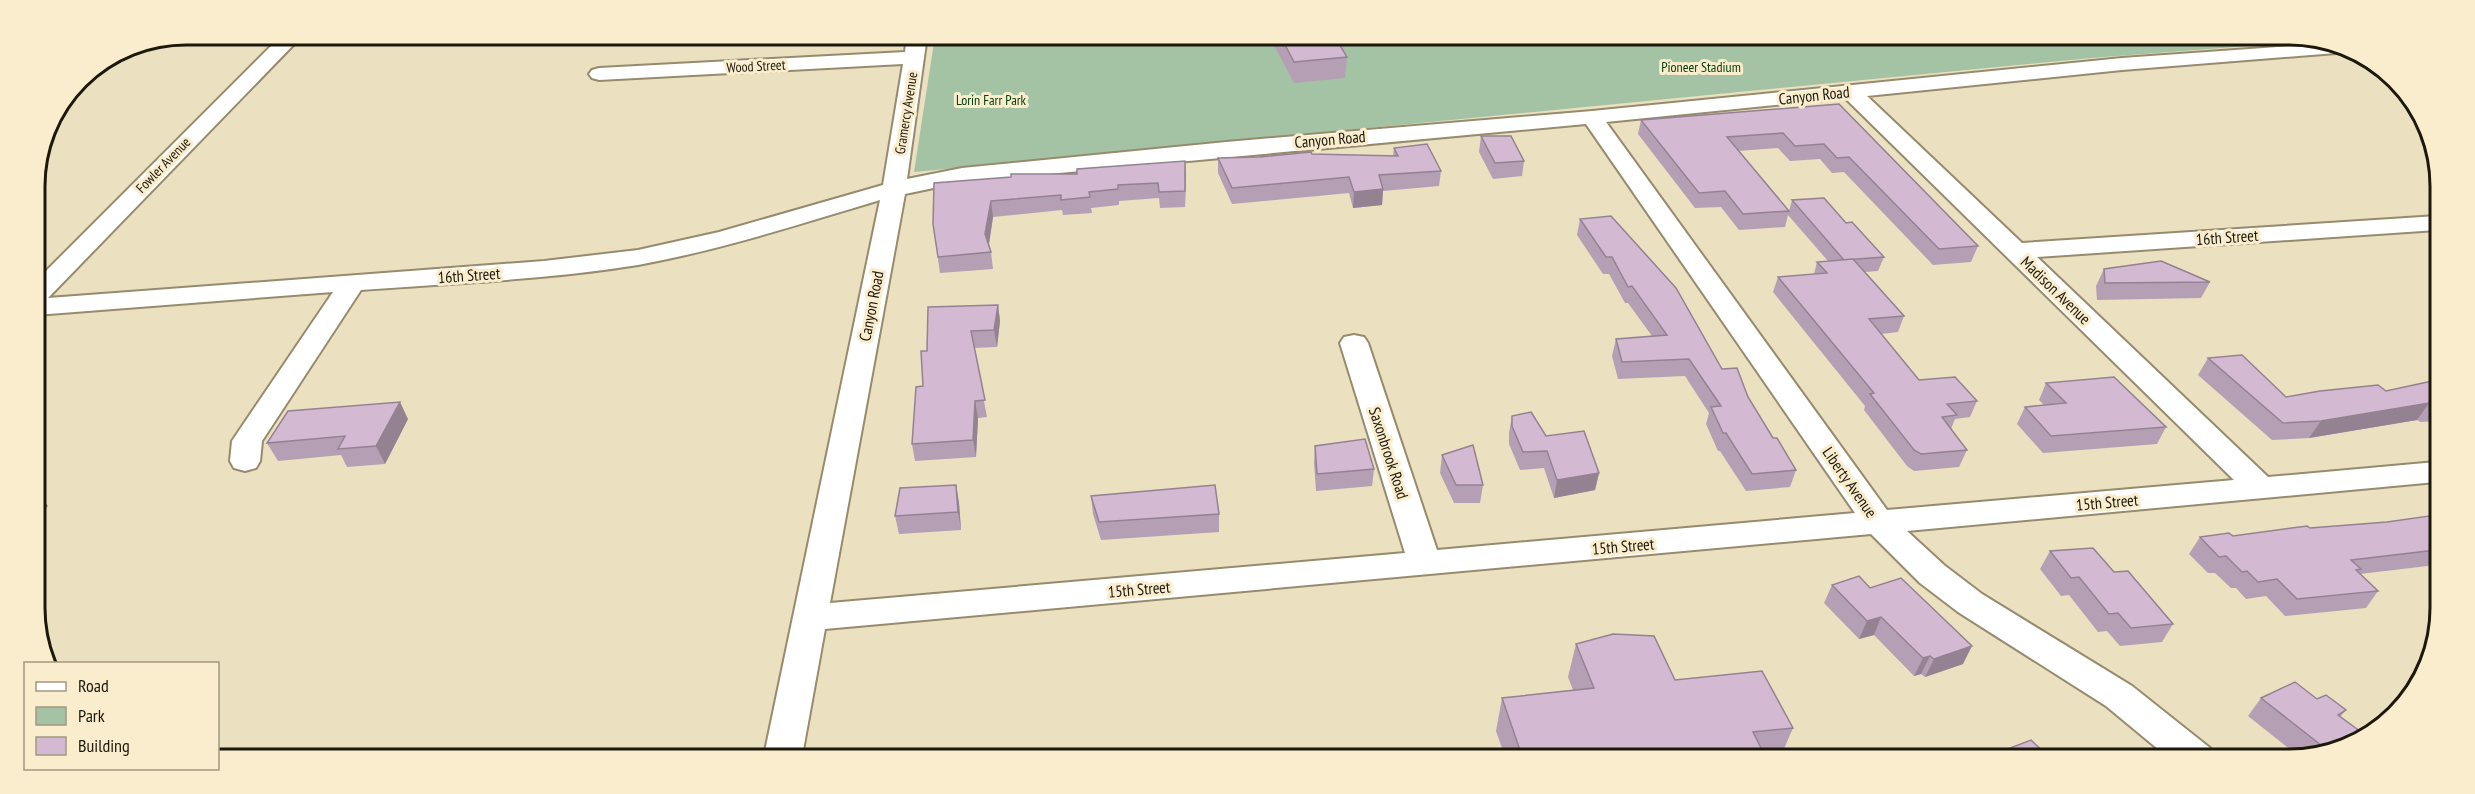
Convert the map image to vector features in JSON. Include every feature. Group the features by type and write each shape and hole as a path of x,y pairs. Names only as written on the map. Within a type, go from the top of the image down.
{"street":[{"name":"Fowler Avenue","path":"45,287 282,45"},
{"name":"Wood Street","path":"598,74 916,47"},
{"name":"Gramercy Avenue","path":"894,189 916,47"},
{"name":"Canyon Road","path":"784,749 894,189 962,175 1344,138 1592,117 2122,64 2323,49"},
{"name":"Madison Avenue","path":"1850,91 2261,488"},
{"name":"Liberty Avenue","path":"1592,117 1879,523 1932,574 1970,603 2119,696 2185,749"},
{"name":"16th Street","path":"45,306 544,269 638,257 724,238 894,189"},
{"name":"16th Street","path":"2016,251 2430,223"},
{"path":"245,461 247,441 352,284"},
{"name":"Saxonbrook Road","path":"1354,343 1425,563"},
{"name":"15th Street","path":"809,618 2430,473"}],"green space":[{"name":"Lorin Farr Park","path":"934,45 2261,45 2091,58 914,172"}],"building":[{"path":"1285,45 1340,45 1347,57 1294,62"},
{"path":"1839,104 1978,246 1939,249 1849,157 1837,158 1824,144 1795,146 1783,133 1727,137 1789,211 1743,214 1725,191 1699,193 1641,120"},
{"path":"1481,136 1511,136 1524,161 1495,163"},
{"path":"1427,144 1441,171 1379,175 1383,189 1354,192 1349,177 1232,188 1218,158 1311,152 1312,154 1398,156 1394,148"},
{"path":"1185,161 1185,191 1159,192 1158,183 1118,185 1118,189 1089,192 1090,197 1061,200 1061,195 991,201 985,234 991,252 938,257 933,224 934,183 1011,177 1011,174 1077,174 1077,169"},
{"path":"1824,198 1846,223 1852,222 1884,257 1844,260 1792,200"},
{"path":"1611,216 1676,288 1722,369 1737,368 1748,397 1796,470 1752,474 1726,433 1723,433 1711,407 1721,406 1689,359 1622,362 1616,339 1667,335 1632,286 1628,287 1612,257 1606,257 1580,219"},
{"path":"1853,259 1904,316 1869,319 1919,380 1955,377 1977,401 1947,404 1957,415 1942,417 1967,450 1921,454 1914,450 1870,394 1874,393 1778,277 1827,273 1817,262"},
{"path":"2161,261 2210,282 2105,283 2104,269"},
{"path":"998,305 994,330 971,331 985,400 975,401 973,440 912,444 916,387 923,386 921,351 927,351 928,307"},
{"path":"2242,355 2286,397 2378,385 2386,391 2430,382 2430,404 2321,421 2283,423 2208,358"},
{"path":"2114,377 2166,427 2051,436 2025,407 2066,403 2046,383"},
{"path":"400,402 376,446 338,449 345,436 267,443 288,411"},
{"path":"1531,412 1546,436 1584,431 1599,473 1557,480 1547,451 1523,452 1512,426 1512,416"},
{"path":"1365,439 1374,469 1317,474 1315,446"},
{"path":"1473,445 1483,485 1456,485 1442,455"},
{"path":"956,485 958,512 895,516 900,488"},
{"path":"1215,485 1219,514 1099,522 1091,496"},
{"path":"2430,516 2430,551 2351,560 2361,569 2356,570 2378,591 2297,599 2277,579 2258,582 2247,571 2242,572 2226,556 2219,557 2200,537 2229,533 2233,536 2307,526 2310,528"},
{"path":"2093,548 2114,572 2128,571 2173,624 2131,628 2118,613 2109,614 2079,577 2071,578 2050,551"},
{"path":"1859,576 1870,588 1901,578 1972,646 1934,659 1930,656 1923,658 1881,617 1867,621 1832,585"},
{"path":"1613,634 1654,636 1675,680 1762,671 1793,728 1753,732 1762,749 1520,749 1502,698 1594,688 1576,644"},
{"path":"2295,682 2317,699 2326,695 2346,710 2338,715 2358,730 2334,742 2321,745 2261,698"},
{"path":"2031,740 2040,749 2008,749"}],"park label":[{"name":"Pioneer Stadium","path":"1701,67"}]}
